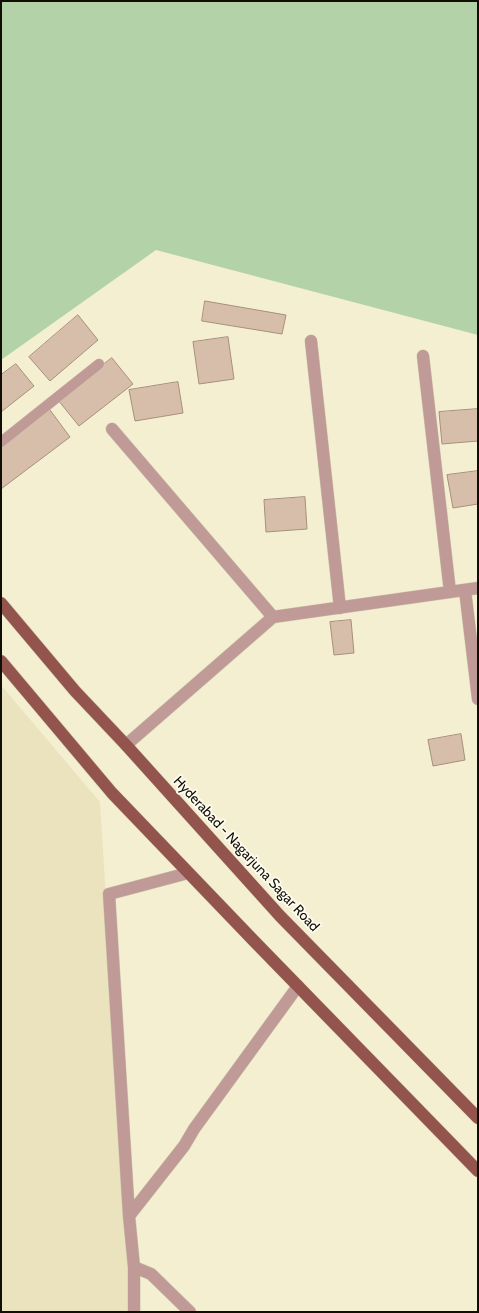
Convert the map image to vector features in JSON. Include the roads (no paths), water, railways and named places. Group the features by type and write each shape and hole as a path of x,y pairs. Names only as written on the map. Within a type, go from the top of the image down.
{"main road":[{"name":"Hyderabad - Nagarjuna Sagar Road","path":"1,603 75,691 126,745 280,916 478,1118"},
{"path":"1,661 112,793 478,1171"}],"street":[{"path":"311,341 340,608"},
{"path":"423,356 450,592"},
{"path":"112,429 273,617"},
{"path":"126,745 273,617 478,588"},
{"path":"465,590 478,699"},
{"path":"134,1312 134,1267 129,1216 109,894 188,873"},
{"path":"129,1216 184,1146 194,1129 298,986"},
{"path":"134,1267 151,1274 190,1312"}],"lane":[{"path":"1,442 99,364"}]}
